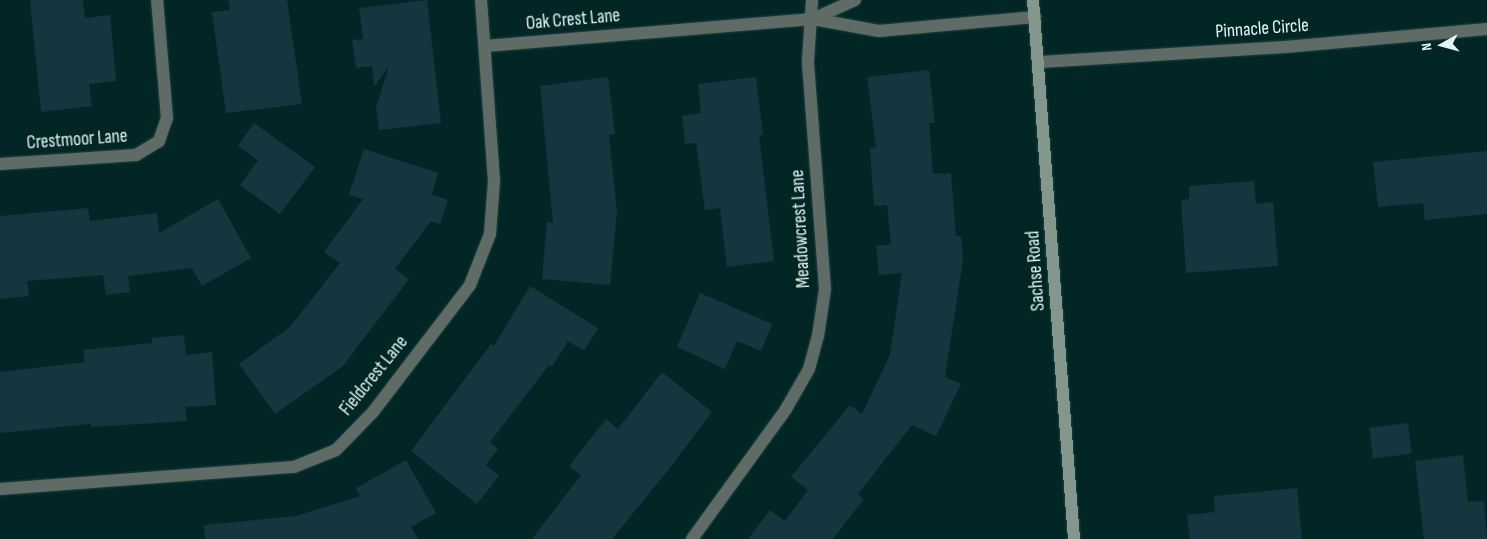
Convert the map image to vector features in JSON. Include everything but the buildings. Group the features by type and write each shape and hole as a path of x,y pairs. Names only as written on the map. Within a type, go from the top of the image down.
{"main road":[{"name":"Sachse Road","path":"1033,0 1040,62 1074,539"}],"street":[{"name":"Crestmoor Lane","path":"0,164 136,154 159,141 167,118 157,0"},
{"name":"Fieldcrest Lane","path":"0,489 294,467 336,450 372,412 470,285 490,234 494,182 481,0"},
{"name":"Meadowcrest Lane","path":"692,539 786,408 809,369 818,336 825,289 808,61 813,19 812,0"},
{"name":"Oak Crest Lane","path":"813,19 855,0"},
{"name":"Oak Crest Lane","path":"485,46 813,19 879,31 1035,16"},
{"name":"Pinnacle Circle","path":"1040,62 1285,47 1487,29"}]}
